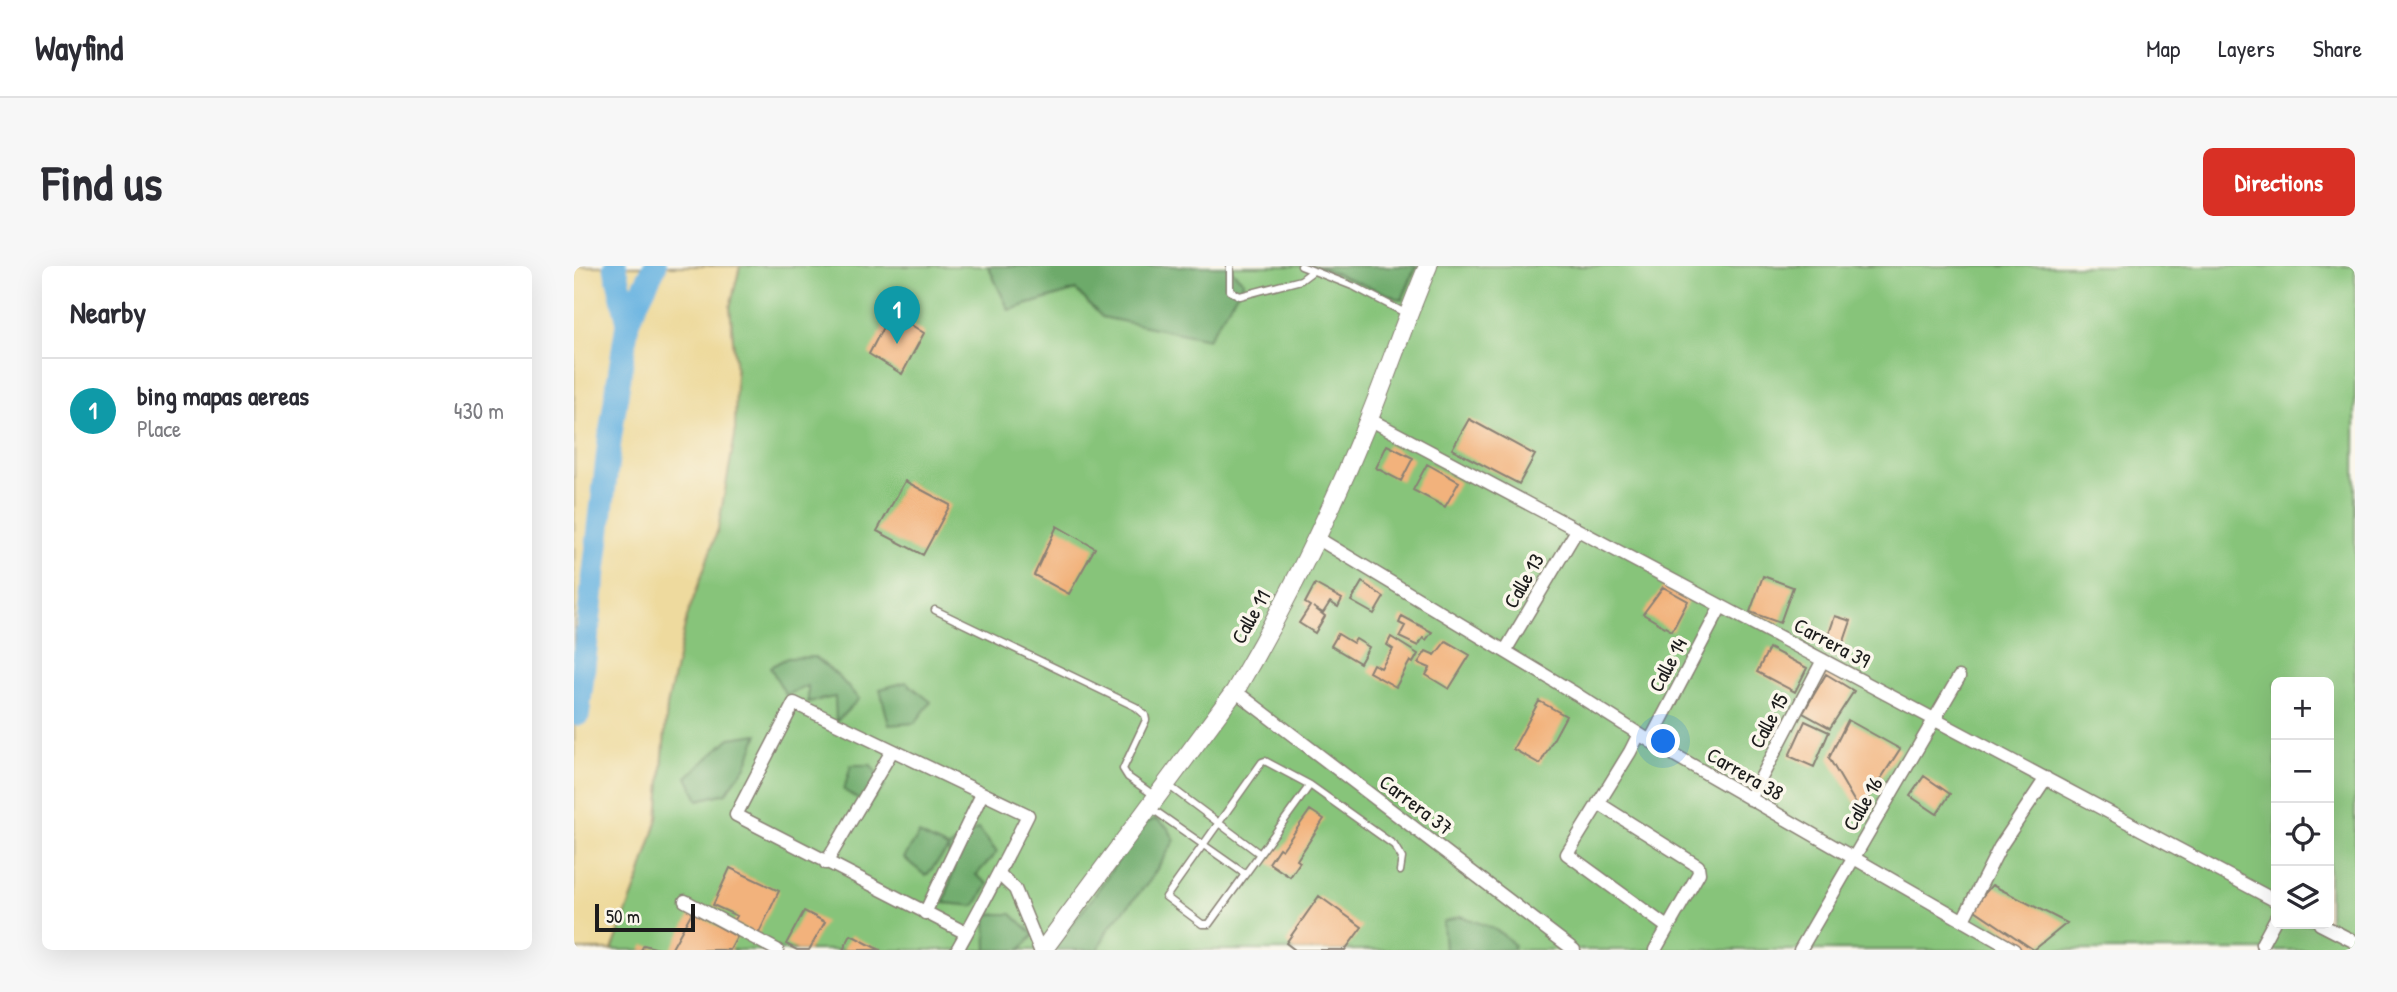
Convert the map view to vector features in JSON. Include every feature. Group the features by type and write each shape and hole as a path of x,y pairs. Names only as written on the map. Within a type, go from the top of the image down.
{"main road":[{"name":"Calle 11","path":"1042,950 1235,691 1317,538 1369,419 1407,314 1428,266"}],"street":[{"name":"Carrera 39","path":"1369,419 2271,898"},
{"name":"Calle 13","path":"1505,652 1577,530"},
{"name":"Carrera 38","path":"1317,538 1644,738 2014,950"},
{"name":"Calle 14","path":"1667,927 1567,854 1598,803 1644,738 1721,606"},
{"name":"Calle 15","path":"1750,799 1823,660"},
{"name":"Calle 16","path":"1800,950 1959,677"},
{"name":"Carrera 37","path":"1235,691 1574,950"},
{"path":"957,950 999,874 1028,815 794,703 736,815 966,933"},
{"path":"826,863 892,751"},
{"path":"1963,920 2000,847 2046,778"},
{"path":"925,913 982,794"},
{"path":"1598,803 1698,866 1699,873 1655,950"},
{"path":"999,874 1015,889 1042,950"},
{"path":"685,901 777,950"},
{"path":"2262,944 2271,927"},
{"path":"2330,929 2355,942"}],"lane":[{"path":"1230,266 1230,291 1240,296 1301,280 1314,271"},
{"path":"1301,266 1355,287 1407,314"},
{"path":"935,610 1136,707 1145,715 1146,720 1123,769 1128,777 1158,796 1219,822 1260,853"},
{"path":"1310,785 1209,924 1202,924 1166,897 1262,762 1272,764 1310,785 1394,845 1402,858 1400,871"},
{"path":"1158,796 1203,845 1245,874"}],"green space":[{"path":"740,266 988,266 1009,310 1076,290 1103,317 1227,266 1317,266 1402,300 1417,266 2355,266 2355,950 612,950 658,818 667,706 736,373 730,307"},
{"path":"988,266 1227,266 1244,282 1208,339 1102,317 1076,290 1009,310"},
{"path":"1317,266 1416,266 1402,300"},
{"path":"815,657 838,676 859,699 836,722 835,697 808,702 808,686 786,695 770,667 787,658"},
{"path":"906,682 931,702 915,723 889,725 880,689"},
{"path":"758,734 746,766 726,793 698,800 687,777 730,738"},
{"path":"851,765 871,765 885,786 867,805 844,790"},
{"path":"1156,819 1167,827 1175,840 1149,882 1108,929 1098,950 1050,950 1089,903 1143,824"},
{"path":"978,829 997,852 976,875 988,884 975,906 944,903 954,869 948,849 926,876 904,858 919,834 948,848"},
{"path":"986,914 1012,914 1034,935 1020,950 987,950"},
{"path":"1460,916 1502,934 1514,945 1512,950 1445,950 1443,922"}],"sand":[{"path":"574,266 740,266 730,307 736,373 735,436 718,529 687,617 667,706 658,818 612,950 574,950"}],"building":[{"path":"891,312 924,333 902,374 869,354"},
{"path":"1469,419 1535,455 1519,484 1452,449"},
{"path":"1387,445 1413,458 1401,481 1376,468"},
{"path":"1427,464 1459,482 1445,507 1413,490"},
{"path":"905,481 950,505 923,555 877,531"},
{"path":"1057,526 1095,548 1069,594 1034,575"},
{"path":"1763,576 1793,587 1780,623 1750,612"},
{"path":"1362,582 1384,597 1374,614 1351,601"},
{"path":"1315,584 1342,599 1338,607 1330,602 1323,613 1313,607 1325,616 1315,633 1299,623 1310,606 1305,603"},
{"path":"1663,587 1688,601 1672,631 1643,614"},
{"path":"1402,616 1432,632 1426,640 1423,638 1418,646 1399,637 1405,626 1399,623"},
{"path":"1835,616 1851,621 1841,650 1825,645"},
{"path":"1338,634 1353,643 1356,639 1369,647 1360,663 1331,646"},
{"path":"1391,637 1418,654 1413,663 1410,661 1396,687 1369,672 1373,664 1381,668 1393,649 1387,645"},
{"path":"1446,641 1470,655 1449,689 1426,675 1430,668 1418,663 1426,651 1435,655"},
{"path":"1769,648 1807,668 1795,692 1757,672"},
{"path":"1826,674 1854,691 1830,728 1803,713"},
{"path":"1539,701 1566,716 1540,764 1513,749"},
{"path":"1848,720 1900,749 1860,811 1829,758"},
{"path":"1805,721 1829,732 1814,767 1789,756"},
{"path":"1924,776 1950,794 1937,814 1910,796"},
{"path":"1310,810 1324,819 1297,860 1300,862 1290,877 1269,863 1279,848 1282,850"},
{"path":"730,868 779,891 758,935 733,923 737,916 713,905"},
{"path":"1992,885 2067,923 2034,950 1972,908"},
{"path":"1319,896 1362,927 1345,950 1295,950 1286,943"},
{"path":"804,911 825,922 809,950 797,950 786,944"},
{"path":"692,912 737,937 730,950 671,950"},
{"path":"851,935 874,947 881,950 843,950"},
{"path":"644,945 659,949 659,950 641,950"}],"waterway":[{"path":"578,714 610,437 628,320 615,266"},
{"path":"628,320 655,266"}],"place":[{"name":"bing mapas aereas","path":"897,344"}]}
